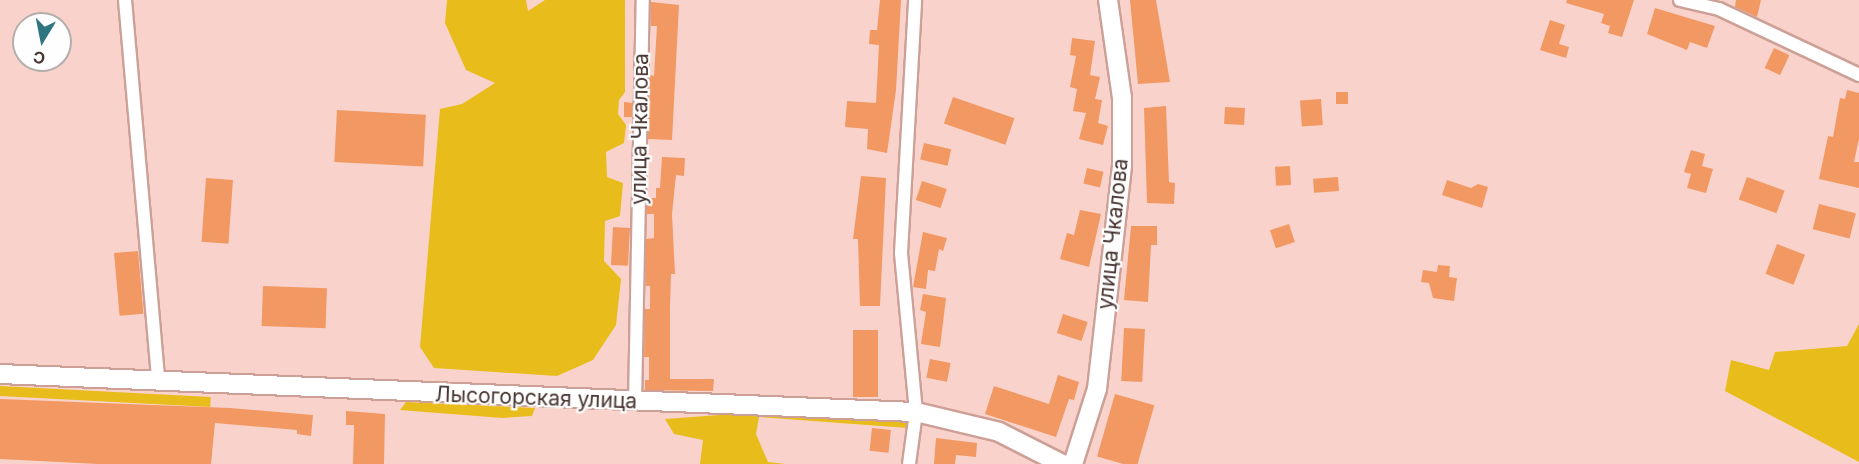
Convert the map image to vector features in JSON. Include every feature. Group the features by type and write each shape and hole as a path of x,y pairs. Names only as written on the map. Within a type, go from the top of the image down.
{"street":[{"path":"124,0 158,381"},
{"name":"улица Чкалова","path":"635,402 643,0"},
{"path":"909,464 916,412 901,253 915,0"},
{"name":"улица Чкалова","path":"1073,464 1097,389 1122,165 1122,98 1108,0"},
{"path":"1680,0 1719,4 1859,75"},
{"name":"Лысогорская улица","path":"0,374 916,412 999,432 1062,464"}],"shaded area":[{"path":"447,0 526,0 528,11 545,0 625,0 625,92 619,100 618,114 626,125 624,143 606,152 607,177 623,183 620,216 605,221 604,261 621,279 616,325 593,360 557,376 434,368 420,347 440,109 462,104 495,83 466,70 445,23"},
{"path":"1859,324 1859,462 1725,391 1731,360 1769,370 1775,352 1847,346"},
{"path":"0,386 211,397 210,407 0,396"},
{"path":"406,402 535,408 532,416 502,418 400,410"},
{"path":"761,412 904,419 908,428 759,417 756,434 768,462 786,464 700,464 703,440 674,434 665,419"}],"building":[{"path":"880,0 901,0 896,90 887,153 867,149 868,129 845,127 847,101 876,103 879,45 869,44 870,30 877,30"},
{"path":"1130,0 1156,0 1170,82 1138,84"},
{"path":"1567,0 1634,0 1622,37 1608,33 1610,26 1601,23 1604,14 1566,3"},
{"path":"1736,0 1761,0 1757,17 1735,7"},
{"path":"651,2 679,5 672,140 648,139 650,75 654,76 657,26 651,26"},
{"path":"1655,8 1715,26 1707,48 1690,42 1687,50 1647,34"},
{"path":"1550,20 1565,25 1559,44 1569,47 1566,58 1540,50"},
{"path":"1072,38 1095,41 1090,75 1100,77 1095,99 1102,100 1098,123 1108,126 1103,145 1079,139 1086,113 1073,111 1077,89 1070,87 1076,56 1070,55"},
{"path":"1774,48 1789,55 1780,75 1765,68"},
{"path":"1847,90 1859,93 1859,139 1854,162 1859,162 1859,188 1819,179 1828,136 1833,137 1840,98 1845,99"},
{"path":"1336,92 1348,92 1348,104 1336,104"},
{"path":"953,97 1014,118 1005,145 944,123"},
{"path":"1321,99 1323,125 1302,126 1300,100"},
{"path":"624,102 633,103 632,117 624,117"},
{"path":"1166,106 1169,182 1175,183 1174,204 1147,203 1144,108"},
{"path":"1225,107 1245,108 1244,125 1224,124"},
{"path":"337,110 426,115 423,167 334,162"},
{"path":"924,143 951,149 947,166 920,160"},
{"path":"1691,150 1705,154 1702,166 1713,169 1706,193 1687,188 1691,174 1684,172"},
{"path":"662,157 685,158 684,176 676,175 672,214 675,274 671,274 670,379 714,379 713,391 645,390 645,380 649,380 649,357 644,357 645,309 650,309 650,286 646,286 646,239 654,238 654,214 647,214 647,198 656,198 656,188 660,188"},
{"path":"1290,166 1291,185 1276,186 1275,167"},
{"path":"1087,168 1104,172 1100,187 1083,184"},
{"path":"861,176 886,178 880,306 860,306 858,239 853,239"},
{"path":"1338,177 1339,191 1314,193 1313,179"},
{"path":"1747,177 1785,191 1776,213 1739,200"},
{"path":"206,178 233,180 228,244 202,242"},
{"path":"1447,180 1471,188 1478,184 1488,187 1482,208 1442,195"},
{"path":"922,181 947,189 941,208 916,200"},
{"path":"1819,204 1856,213 1850,238 1813,229"},
{"path":"1080,210 1101,214 1089,267 1060,259 1067,233 1074,235"},
{"path":"1289,224 1295,242 1276,248 1270,230"},
{"path":"1131,226 1157,226 1157,245 1151,245 1148,302 1124,300"},
{"path":"613,227 630,228 628,266 611,265"},
{"path":"923,232 947,238 943,251 939,249 935,271 928,270 926,289 913,287"},
{"path":"1777,244 1805,255 1794,285 1766,274"},
{"path":"138,251 143,314 120,316 114,253"},
{"path":"1438,265 1450,266 1449,277 1457,278 1454,301 1433,298 1429,283 1421,282 1423,270 1437,272"},
{"path":"263,286 327,288 326,328 262,326"},
{"path":"923,294 946,298 940,347 921,344 926,312 920,310"},
{"path":"1063,314 1088,322 1082,341 1057,333"},
{"path":"1124,328 1145,329 1142,382 1121,381"},
{"path":"853,330 878,330 878,397 853,397"},
{"path":"930,359 951,363 947,382 926,378"},
{"path":"1058,375 1079,382 1074,400 1069,399 1056,437 985,414 994,386 1049,404"},
{"path":"1115,394 1154,405 1138,464 1123,464 1097,456"},
{"path":"0,399 230,408 313,415 311,436 297,434 297,430 215,423 211,464 98,464 0,459"},
{"path":"346,411 385,414 384,464 353,464 354,425 346,425"},
{"path":"872,428 891,430 888,453 870,451"},
{"path":"936,438 977,443 976,457 956,455 955,464 934,464"}]}
